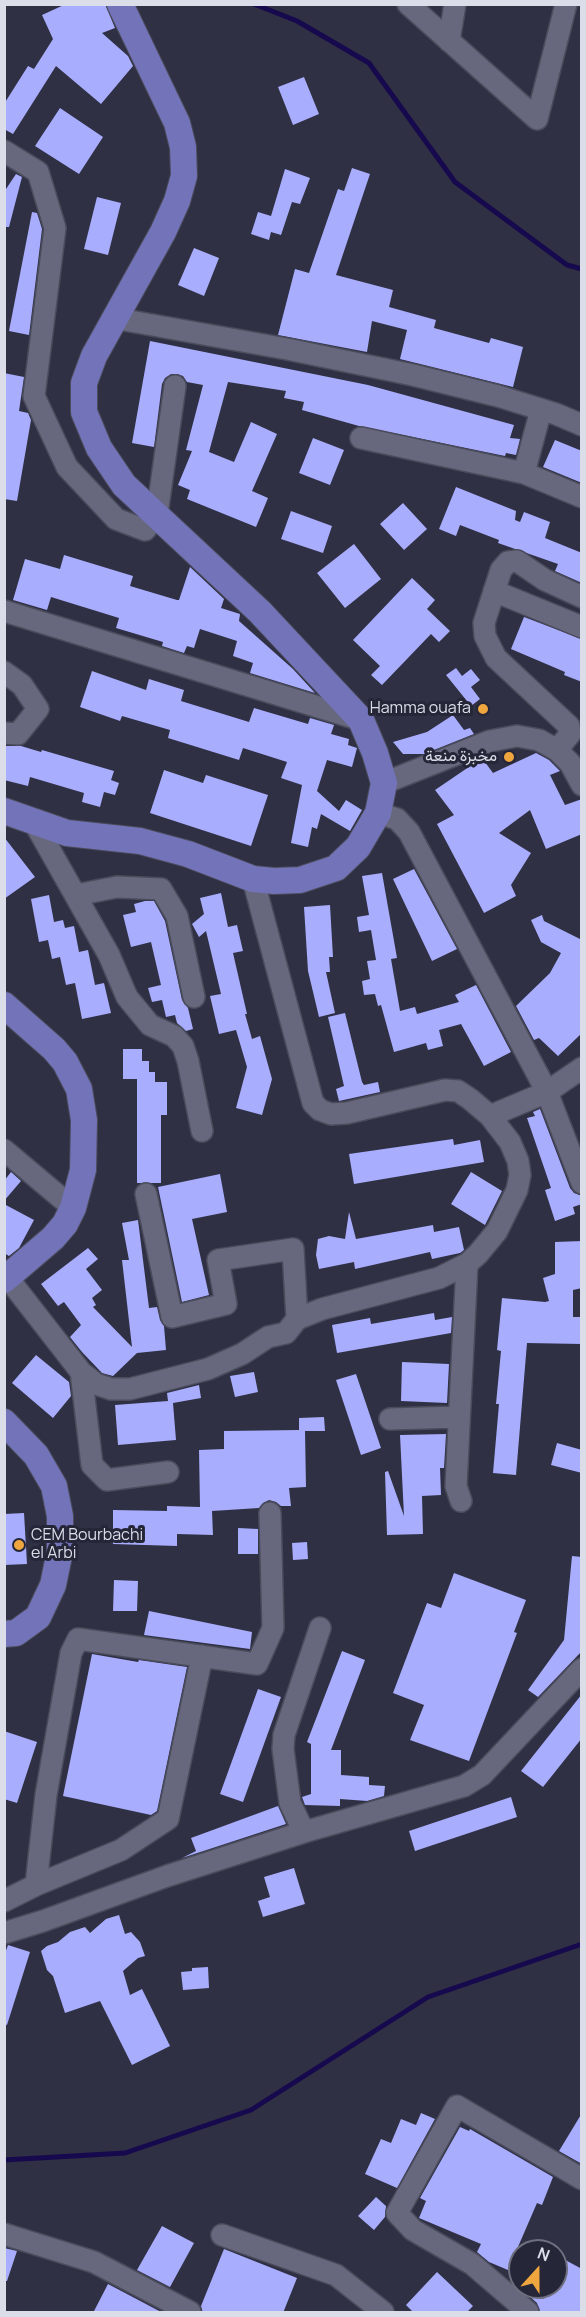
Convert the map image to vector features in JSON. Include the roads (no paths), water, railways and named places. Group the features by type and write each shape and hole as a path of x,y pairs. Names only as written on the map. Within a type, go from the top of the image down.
{"main road":[{"path":"4,811 67,833 140,841 188,854 253,879 300,880 336,868 358,847 378,813 384,783 375,753 361,720 260,612 124,485 99,448 84,412 84,383 94,356 113,318 163,232 177,201 184,176 183,147 177,123 120,4"},
{"path":"4,1005 54,1049 65,1062 79,1089 84,1120 83,1170 74,1208 65,1224 53,1238 6,1278"},
{"path":"4,1422 36,1455 54,1486 60,1516 60,1551 53,1585 38,1617 16,1633 4,1634"}],"street":[{"path":"408,4 537,119 566,4"},
{"path":"449,41 455,4"},
{"path":"4,151 38,172 55,228 34,396 67,467 116,519 145,530 157,514 175,386"},
{"path":"113,318 287,349 413,375 498,396 582,425"},
{"path":"524,473 541,410"},
{"path":"361,438 524,473 582,497"},
{"path":"556,750 570,734 569,726 496,658 484,636 484,623 501,570 508,562 517,561 545,580 582,597"},
{"path":"494,591 582,627"},
{"path":"4,610 361,720"},
{"path":"4,672 22,686 38,709 18,734 4,733"},
{"path":"384,783 490,741 517,736 539,740 556,750 570,763 582,785"},
{"path":"378,813 397,819 409,832 547,1092 582,1183"},
{"path":"34,822 109,956 127,997 150,1025 174,1036 183,1046 202,1131"},
{"path":"6,1278 81,1372 96,1384 111,1389 130,1389 208,1369 242,1354 268,1337 286,1333 297,1319 331,1307 439,1278 467,1264 497,1231 517,1190 520,1175 519,1161 510,1143 490,1116 458,1091 445,1090 347,1113 331,1114 320,1110 313,1102 253,879"},
{"path":"76,895 117,887 161,889 177,916 194,998"},
{"path":"490,1116 547,1092 582,1068"},
{"path":"4,1150 74,1208"},
{"path":"146,1194 172,1317 226,1304 219,1260 293,1249 297,1319"},
{"path":"461,1501 456,1486 467,1264"},
{"path":"81,1372 92,1465 107,1480 168,1472"},
{"path":"390,1419 459,1417"},
{"path":"36,1885 46,1795 71,1653 78,1639 257,1664 273,1628 270,1513"},
{"path":"304,1832 290,1803 283,1749 284,1735 320,1628"},
{"path":"4,1901 36,1885 121,1850 168,1819 202,1656"},
{"path":"4,1933 43,1922 167,1876 304,1832 464,1786 482,1775 582,1669"},
{"path":"528,2313 472,2264 413,2230 397,2213 457,2106 582,2179"},
{"path":"4,2234 94,2262 190,2313"},
{"path":"222,2235 336,2275 383,2313"}],"waterway":[{"path":"254,4 297,21 369,63 455,182 567,265 582,269"},
{"path":"4,2160 125,2153 251,2110 428,1997 582,1944"}],"place":[{"name":"Hamma ouafa","path":"483,709"},
{"name":"مخبزة منعة","path":"509,757"},
{"name":"CEM Bourbachi el Arbi","path":"19,1545"}]}
